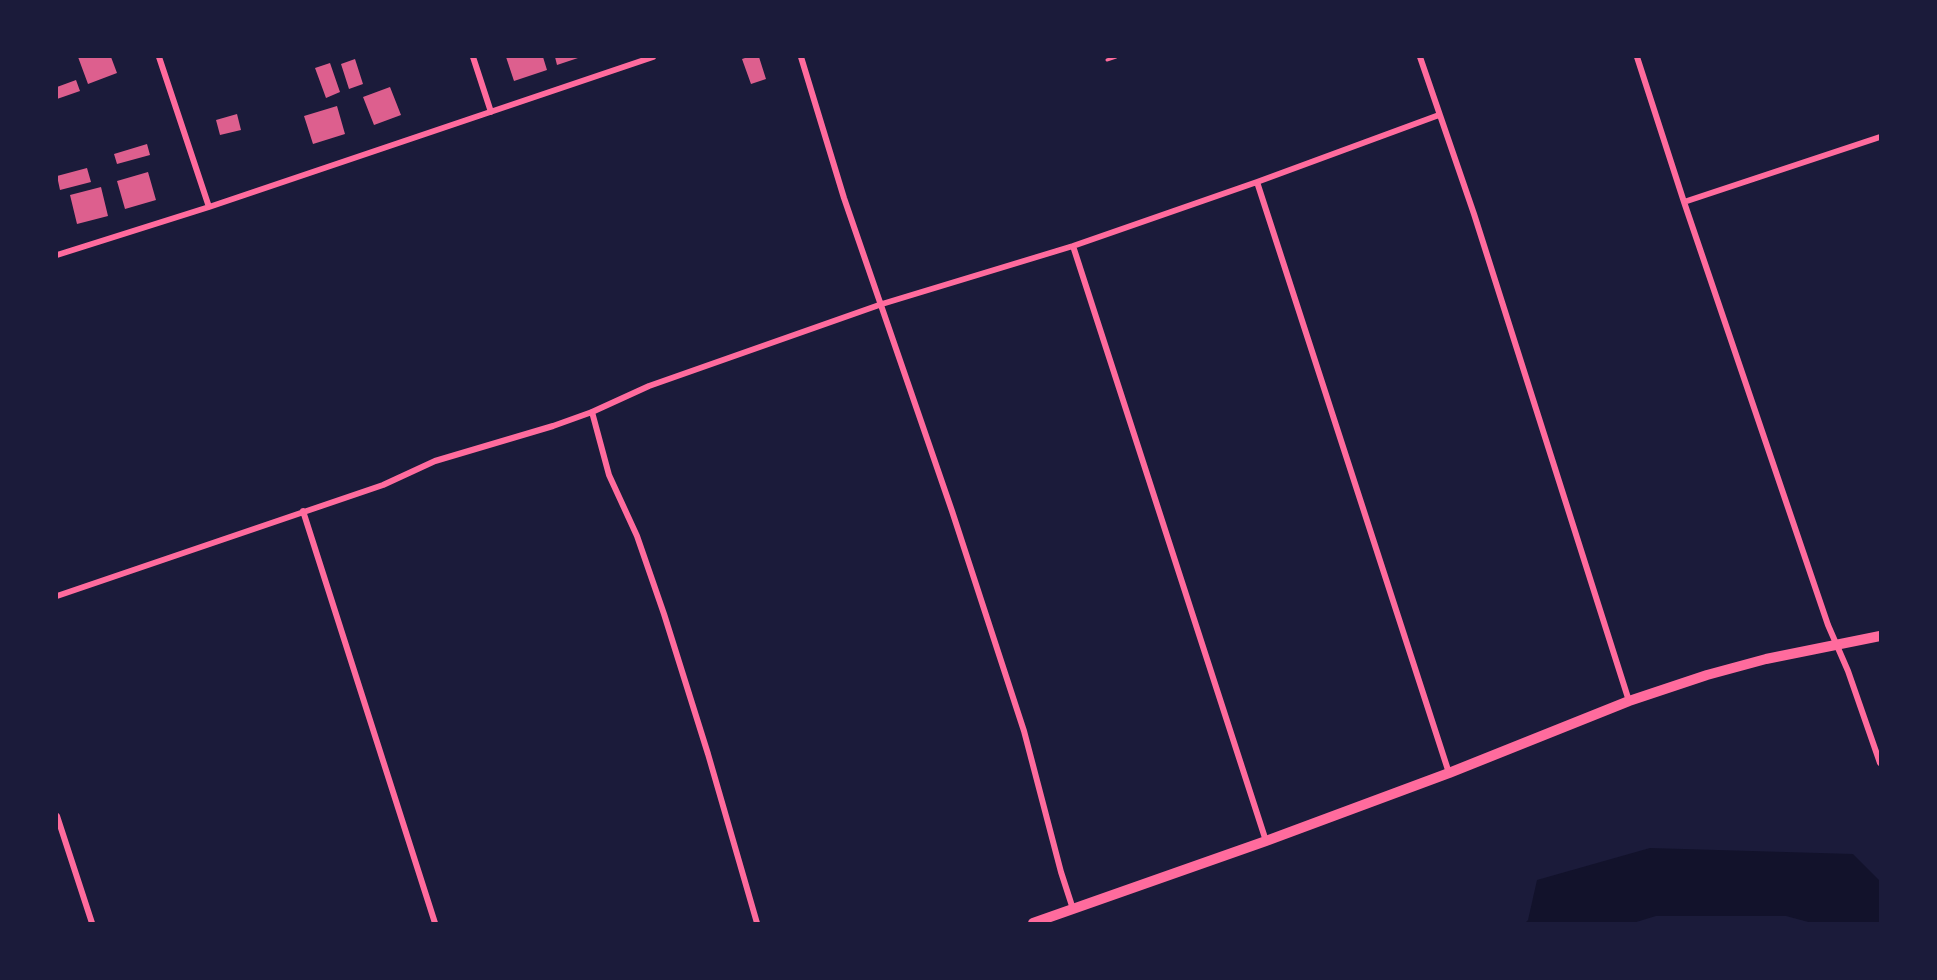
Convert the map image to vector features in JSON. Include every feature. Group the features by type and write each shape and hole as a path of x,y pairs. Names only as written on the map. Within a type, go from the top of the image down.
{"street":[{"path":"159,57 209,207"},
{"path":"473,57 491,112"},
{"path":"57,255 209,207 653,57"},
{"path":"801,57 844,198 882,304 1024,731 1060,872 1073,909"},
{"path":"1420,57 1484,246 1629,701"},
{"path":"1637,57 1828,625 1855,689 1880,763"},
{"path":"57,596 383,485 435,461 516,438 592,412 649,387 882,304 1073,246 1439,115"},
{"path":"1684,202 1880,137"},
{"path":"1257,182 1449,773"},
{"path":"1073,246 1266,841"},
{"path":"592,412 609,475 637,536 660,604 708,754 757,923"},
{"path":"303,511 435,923"},
{"path":"1033,923 1266,841 1449,773 1629,701 1707,675 1766,659 1880,636"},
{"path":"57,816 92,923"}],"path":[{"path":"1107,60 1116,57"}],"shaded area":[{"path":"1650,848 1853,854 1880,881 1880,923 1812,923 1786,916 1656,916 1633,923 1525,923 1528,920 1537,880"}],"building":[{"path":"78,57 111,57 117,73 88,84"},
{"path":"506,57 543,57 547,70 514,81"},
{"path":"555,57 581,57 557,65"},
{"path":"759,57 766,79 751,84 742,59"},
{"path":"355,59 363,84 349,89 341,64"},
{"path":"330,63 340,92 326,98 315,68"},
{"path":"76,80 80,91 57,99 57,87"},
{"path":"390,87 401,115 374,125 363,97"},
{"path":"337,106 345,134 313,144 304,116"},
{"path":"237,114 241,130 220,135 216,120"},
{"path":"147,144 150,155 117,164 114,154"},
{"path":"87,168 91,182 60,190 57,176"},
{"path":"148,172 156,200 125,209 117,181"},
{"path":"101,187 108,216 77,224 70,195"}]}
